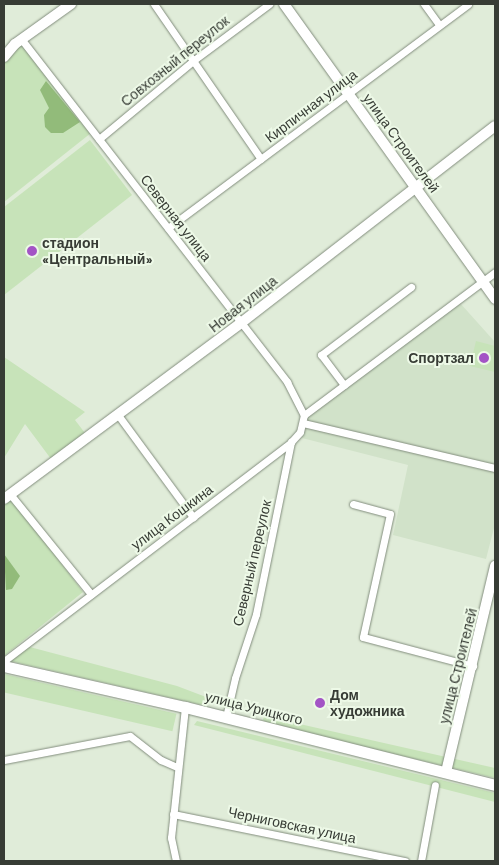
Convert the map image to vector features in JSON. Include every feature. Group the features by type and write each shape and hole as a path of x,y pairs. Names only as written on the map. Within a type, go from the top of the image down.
{"main road":[{"name":"улица Урицкого","path":"4,666 185,707 495,785"}],"street":[{"path":"4,57 22,40 71,4"},
{"path":"154,4 261,159"},
{"name":"Совхозный переулок","path":"99,139 194,60 269,4"},
{"name":"улица Строителей","path":"284,4 495,299"},
{"path":"424,4 439,25"},
{"name":"Кирпичная улица","path":"168,228 468,4"},
{"name":"Северная улица","path":"22,40 287,382 304,415"},
{"name":"Новая улица","path":"7,496 241,323 414,186 495,126"},
{"path":"304,415 495,272"},
{"path":"344,385 321,356 411,287"},
{"path":"118,415 192,517"},
{"name":"улица Кошкина","path":"4,661 291,442 303,423 304,415"},
{"path":"303,423 495,468"},
{"name":"Северный переулок","path":"226,717 235,678 256,614 291,442"},
{"path":"7,496 91,594"},
{"path":"353,504 390,514 363,637 473,666"},
{"name":"улица Строителей","path":"446,772 473,666 495,566"},
{"path":"176,861 172,838 177,767 185,707"},
{"path":"4,760 130,736 161,760 177,767"},
{"path":"421,861 435,785"},
{"name":"Черниговская улица","path":"174,814 405,861"}],"shaded area":[{"path":"21,43 91,133 4,202 4,61"},
{"path":"46,81 80,122 63,133 51,133 45,127 44,115 49,108 40,90"},
{"name":"стадион «Центральный»","path":"90,140 132,195 4,295 4,207"},
{"path":"460,303 495,342 495,524 486,559 393,535 408,465 302,438 308,415"},
{"name":"Спортзал","path":"476,341 495,346 495,372 470,366"},
{"path":"4,357 85,412 75,420 88,437 54,463 25,424 4,458"},
{"path":"10,496 83,592 4,656 4,501"},
{"path":"4,554 20,576 12,589 6,590"},
{"path":"26,646 177,686 206,697 202,705 10,661"},
{"path":"4,674 176,714 172,731 4,692"},
{"path":"264,716 495,768 495,778 268,724 263,720"},
{"path":"197,721 495,793 495,802 194,725"}],"place":[{"name":"стадион «Центральный»","path":"32,251"},
{"name":"Спортзал","path":"484,358"},
{"name":"Дом художника","path":"320,703"}]}
